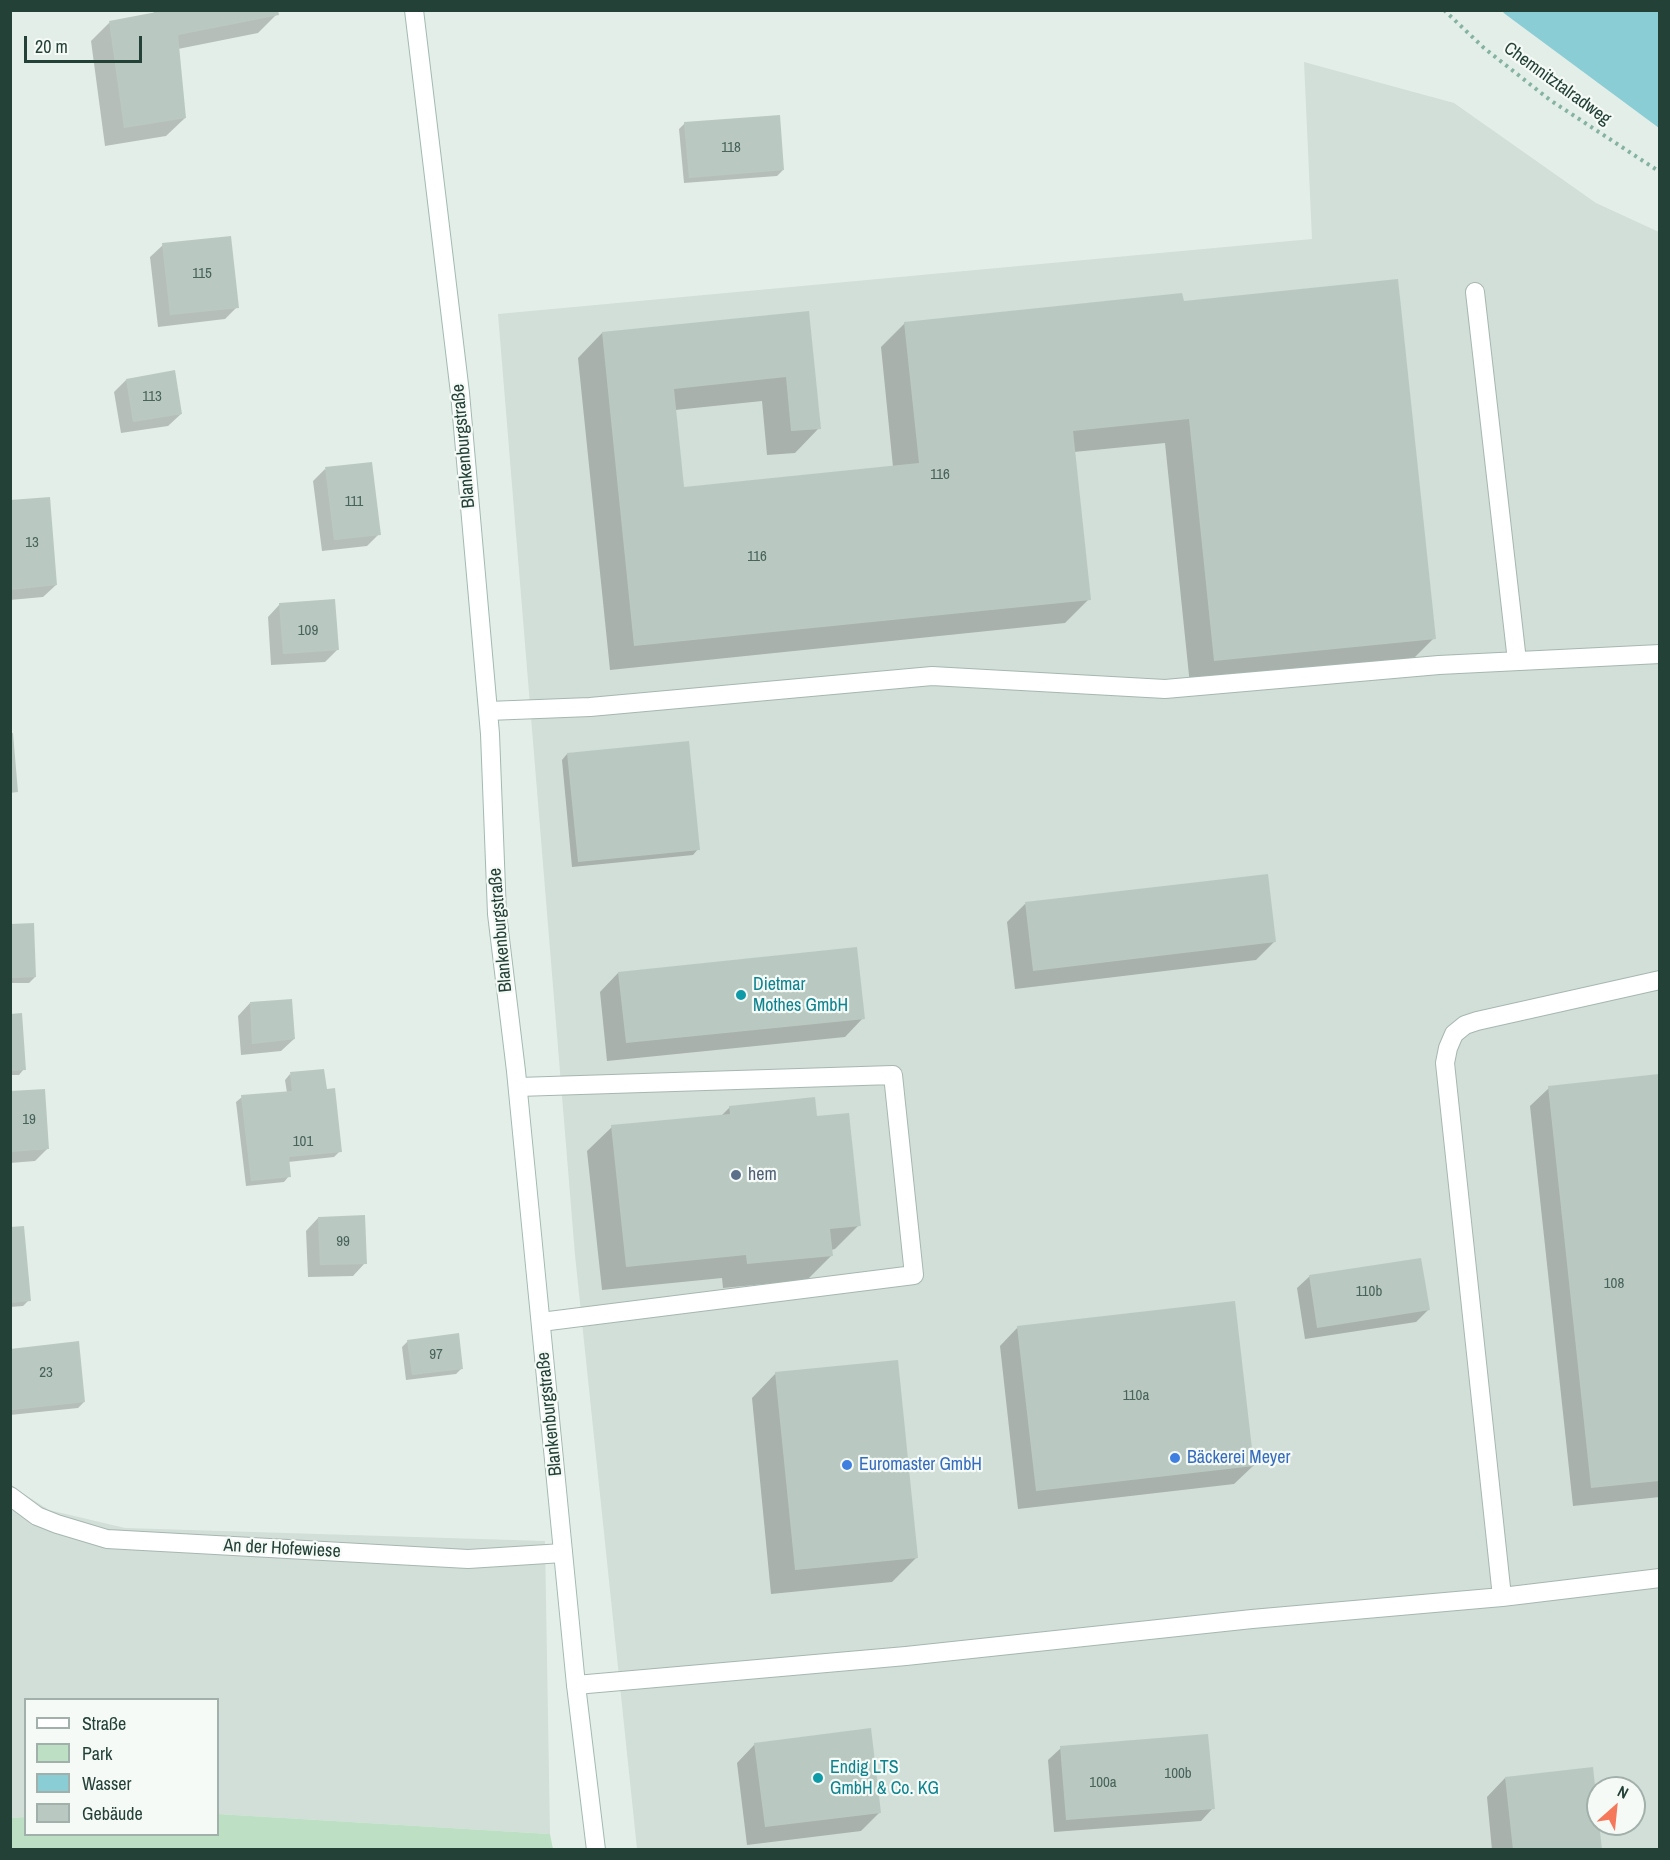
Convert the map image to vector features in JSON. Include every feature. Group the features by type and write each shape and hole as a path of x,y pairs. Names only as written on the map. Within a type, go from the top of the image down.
{"main road":[{"name":"Blankenburgstraße","path":"414,10 460,393 488,711 497,914 518,1087 576,1685 596,1850"},
{"path":"1475,292 1517,661"},
{"path":"488,711 590,707 932,676 1165,689 1438,664 1659,654"},
{"path":"1502,1597 1445,1063 1448,1048 1455,1034 1465,1025 1659,980"},
{"path":"518,1087 893,1075 914,1275 541,1322"},
{"name":"An der Hofewiese","path":"10,1496 37,1516 107,1539 468,1559 563,1553"},
{"path":"576,1685 906,1656 1252,1619 1502,1597 1659,1578"}],"path":[{"name":"Chemnitztalradweg","path":"1444,10 1484,48 1550,100 1659,172"}],"shaded area":[{"path":"1304,62 1454,103 1596,203 1659,232 1659,1849 637,1849 575,1255 498,314 1312,239"},
{"path":"10,1483 49,1510 125,1528 545,1541 550,1834 219,1814 219,1698 24,1698 24,1817 11,1818"}],"green space":[{"path":"219,1814 550,1834 553,1849 11,1849 11,1818 24,1817 24,1836 219,1836"}],"water":[{"path":"1502,11 1659,11 1659,128 1505,14"}],"building":[{"path":"167,10 278,10 279,15 178,35 186,118 124,128 109,21"},
{"path":"780,115 784,170 689,178 684,122"},
{"path":"231,236 239,308 170,315 162,243"},
{"path":"1398,279 1436,639 1214,661 1189,419 1073,431 1091,600 634,646 602,332 809,311 821,429 791,431 786,377 674,389 684,487 919,463 904,322 1182,293 1184,301"},
{"path":"175,370 182,414 133,422 126,379"},
{"path":"372,462 381,535 334,540 325,467"},
{"path":"50,497 57,585 10,590 10,500"},
{"path":"335,599 339,650 283,654 279,603"},
{"path":"10,733 13,733 18,792 10,793"},
{"path":"689,741 700,850 578,862 567,753"},
{"path":"1268,874 1276,942 1033,971 1025,902"},
{"path":"34,923 36,977 10,978 10,924"},
{"name":"Dietmar Mothes GmbH","path":"857,947 865,1019 626,1043 618,972"},
{"path":"292,999 295,1039 252,1044 250,1002"},
{"path":"22,1013 26,1070 10,1071 10,1014"},
{"path":"324,1069 327,1089 335,1088 342,1152 289,1157 291,1177 251,1181 241,1095 292,1091 290,1072"},
{"path":"1659,1074 1659,1481 1591,1488 1548,1086"},
{"path":"45,1089 49,1149 10,1152 10,1091"},
{"name":"hem","path":"815,1097 817,1116 849,1113 861,1226 830,1229 833,1256 747,1264 746,1255 626,1267 611,1125 730,1114 729,1106"},
{"path":"365,1215 367,1264 320,1265 318,1217"},
{"path":"24,1226 31,1301 10,1303 10,1227"},
{"path":"1421,1258 1430,1310 1317,1328 1309,1275"},
{"path":"1235,1301 1254,1466 1036,1491 1017,1326"},
{"path":"459,1333 463,1369 412,1375 407,1340"},
{"path":"79,1341 85,1402 12,1410 10,1349"},
{"name":"Euromaster GmbH","path":"898,1360 918,1558 795,1570 775,1372"},
{"name":"Endig LTS GmbH & Co. KG","path":"871,1728 881,1813 765,1827 754,1743"},
{"path":"1208,1734 1215,1809 1066,1820 1060,1746"},
{"path":"1593,1767 1594,1776 1586,1776 1586,1836 1600,1836 1602,1850 1513,1850 1505,1777"}],"place":[{"name":"Dietmar Mothes GmbH","path":"741,995"},
{"name":"hem","path":"736,1175"},
{"name":"Bäckerei Meyer","path":"1175,1458"},
{"name":"Euromaster GmbH","path":"847,1465"},
{"name":"Endig LTS GmbH & Co. KG","path":"818,1778"}]}
